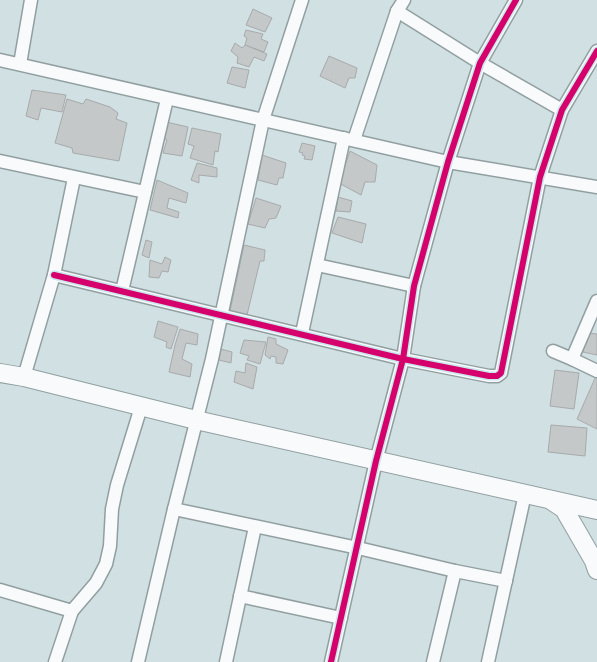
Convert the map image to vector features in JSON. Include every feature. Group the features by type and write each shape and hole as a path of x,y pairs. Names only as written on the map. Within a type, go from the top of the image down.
{"street":[{"path":"20,64 31,0"},
{"path":"138,662 212,359 263,120 302,0"},
{"path":"331,662 376,461 404,359 414,286 448,162 480,63 516,0"},
{"path":"302,333 349,139 401,6 480,63 562,110"},
{"path":"54,275 404,359 496,376 501,373 540,176 562,110 597,51"},
{"path":"0,60 448,162 597,187"},
{"path":"122,291 167,99"},
{"path":"0,161 145,192"},
{"path":"24,377 54,275 74,178"},
{"path":"317,265 414,286"},
{"path":"572,359 597,301"},
{"path":"553,352 597,371"},
{"path":"0,373 24,377 196,420 597,510"},
{"path":"54,662 72,611 96,583 106,564 110,546 112,509 117,485 142,407"},
{"path":"488,662 525,494"},
{"path":"552,500 564,510 594,561 597,570"},
{"path":"174,509 506,581"},
{"path":"226,662 255,527"},
{"path":"433,662 455,571"},
{"path":"0,590 72,611"},
{"path":"240,596 341,618"}],"building":[{"path":"253,9 272,18 265,32 246,25"},
{"path":"246,30 263,34 261,39 268,42 264,52 245,45 247,38 244,36"},
{"path":"235,43 242,48 245,45 267,54 264,61 254,57 249,67 237,63 238,57 231,51"},
{"path":"329,56 357,68 355,78 349,78 345,88 320,76"},
{"path":"232,67 249,70 245,88 227,83"},
{"path":"32,90 66,95 62,112 41,108 38,120 26,116"},
{"path":"67,99 83,104 86,99 110,107 118,113 116,119 127,123 119,161 73,153 72,148 55,143"},
{"path":"166,122 188,127 182,156 163,153 167,140 162,138"},
{"path":"192,128 221,134 218,152 215,151 213,165 190,158 194,146 188,144"},
{"path":"302,143 315,146 312,160 304,159 303,153 299,152"},
{"path":"350,151 377,165 375,182 365,182 361,195 339,183"},
{"path":"262,155 286,163 283,178 279,178 277,185 258,180"},
{"path":"197,163 217,168 217,177 199,175 199,183 191,180"},
{"path":"157,180 188,193 186,203 169,198 167,208 179,212 178,218 150,210"},
{"path":"338,197 352,201 350,212 336,211"},
{"path":"256,198 281,206 276,218 269,219 265,228 248,224"},
{"path":"338,217 366,224 362,243 332,233"},
{"path":"146,240 152,242 149,258 142,255"},
{"path":"244,245 265,250 264,261 260,261 247,315 230,311"},
{"path":"165,257 171,260 168,272 162,271 159,278 149,277 150,260 162,264"},
{"path":"158,321 178,327 171,349 166,347 167,342 154,337"},
{"path":"180,329 198,334 197,345 186,343 182,359 192,364 190,377 169,372"},
{"path":"586,333 597,334 597,355 583,352"},
{"path":"268,337 276,339 276,344 288,350 283,364 276,363 276,357 271,356 270,359 265,355"},
{"path":"244,340 266,342 260,364 247,360 249,356 240,353"},
{"path":"221,349 232,352 231,363 219,360"},
{"path":"246,363 257,367 253,389 234,382 236,371 245,373"},
{"path":"555,370 579,373 574,409 550,406"},
{"path":"597,377 597,429 577,419"},
{"path":"551,425 587,428 585,456 548,452"}],"cycle path":[{"path":"331,662 376,461 403,359 414,286 448,162 480,63 516,0"},
{"path":"54,275 403,359 497,376 501,373 540,177 562,110 597,51"}]}
